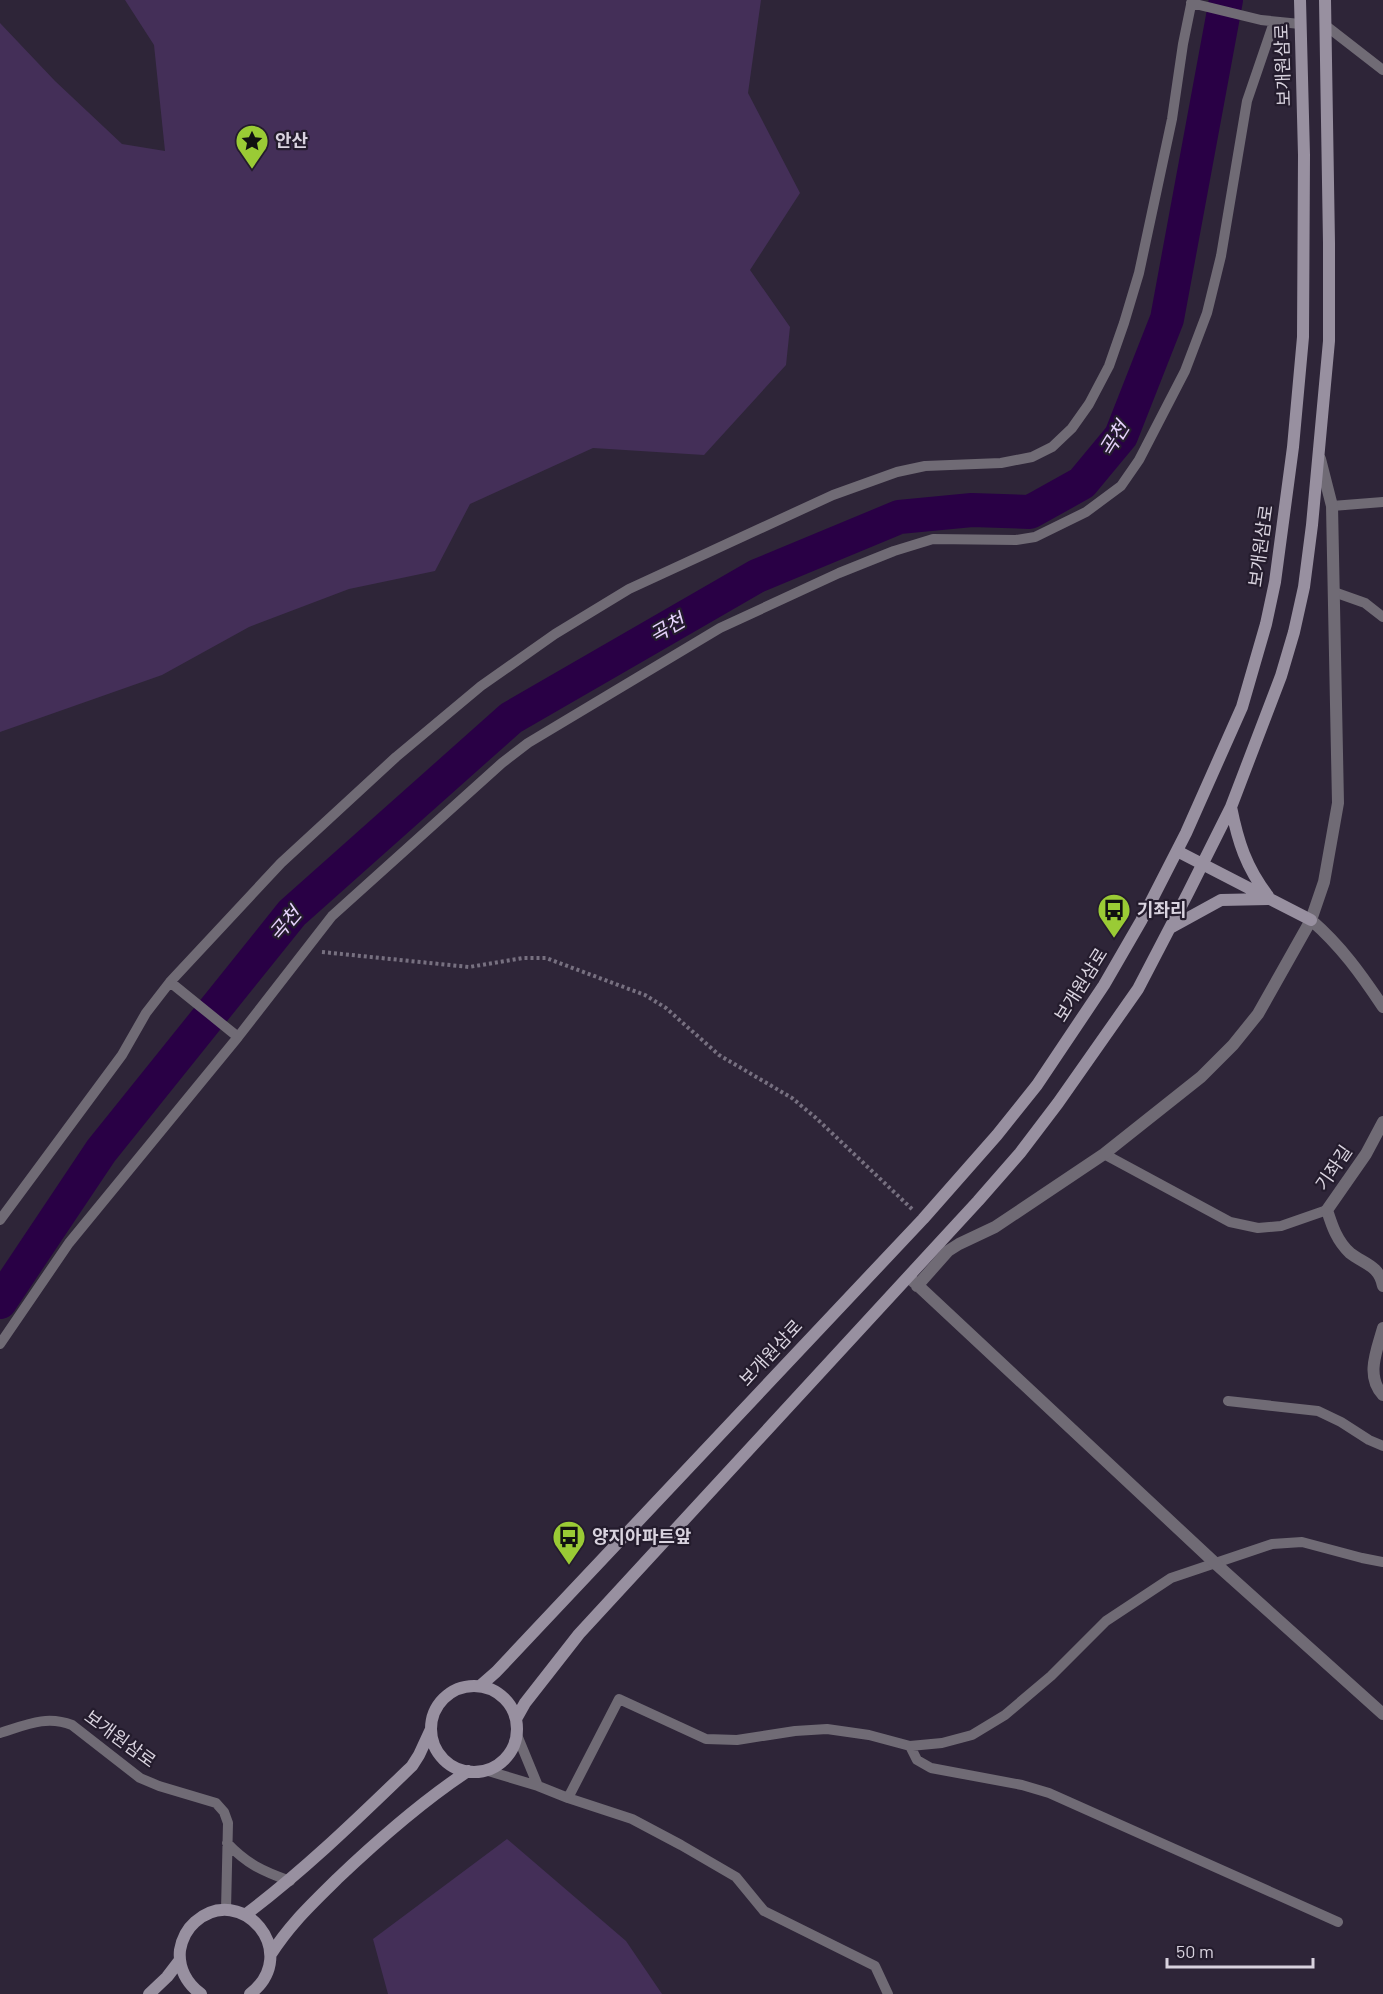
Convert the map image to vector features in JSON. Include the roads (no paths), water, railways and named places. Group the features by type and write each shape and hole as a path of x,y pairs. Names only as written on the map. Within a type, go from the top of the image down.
{"main road":[{"name":"보개원삼로","path":"245,1915 290,1881 412,1766 431,1729 435,1712 445,1697 462,1688 480,1686 512,1655 923,1219 997,1135 1037,1085 1104,985 1142,921 1177,851 1242,707 1266,624 1275,582 1293,447 1303,337 1305,155 1300,0"},
{"path":"516,1719 525,1703 579,1634 912,1281 1052,1112 1138,989 1231,807 1281,676 1294,632 1304,587 1320,459 1329,341 1325,0"},
{"path":"1231,807 1237,839 1243,855 1257,882 1270,899"},
{"path":"1177,851 1311,920"},
{"path":"1169,929 1221,900 1270,899"},
{"path":"431,1729 432,1739 441,1755 455,1767 468,1771 484,1770 502,1761 509,1754 517,1735 516,1719 511,1706 505,1699 498,1693 480,1686"},
{"path":"271,1954 300,1914 369,1849 440,1790 468,1771"},
{"path":"201,1994 185,1977 180,1960 182,1942 191,1926 207,1914 226,1910 245,1915 261,1927 270,1945 271,1954 267,1973 263,1981 250,1994"},
{"path":"149,1994 167,1977 180,1960"}],"street":[{"path":"1320,459 1332,506 1338,803 1324,882 1311,920 1258,1014 1233,1046 1201,1077 1104,1154 995,1227 958,1244 912,1281 1216,1564 1383,1714"},
{"path":"1311,920 1334,940 1383,1007"},
{"name":"기좌길","path":"1383,1122 1366,1154 1327,1210 1334,1232 1350,1252 1369,1264 1381,1276 1383,1286"},
{"path":"1383,1328 1374,1360 1373,1378 1383,1395"}],"lane":[{"path":"0,1220 122,1055 146,1013 170,982 281,863 396,757 481,686 555,634 629,589 833,495 897,472 925,466 1002,463 1032,457 1052,447 1072,428 1089,404 1109,366 1124,323 1139,273 1172,119 1182,44 1191,1 1261,20 1300,24"},
{"path":"0,1344 69,1244 238,1037 332,916 502,763 528,743 720,628 839,573 894,551 933,539 1016,540 1035,537 1086,512 1121,486 1139,460 1185,371 1207,313 1221,256 1247,101 1274,22"},
{"path":"1325,25 1383,70"},
{"path":"1332,506 1383,502"},
{"path":"1334,592 1365,603 1383,617"},
{"path":"170,982 238,1037"},
{"path":"1104,1154 1230,1222 1258,1228 1281,1226 1327,1210"},
{"path":"1228,1401 1318,1411 1383,1446"},
{"path":"568,1798 619,1699 706,1739 737,1740 795,1731 827,1729 868,1734 910,1746 942,1743 972,1735 1005,1715 1051,1676 1107,1621 1171,1578 1272,1544 1302,1542 1383,1562"},
{"name":"보개원삼로","path":"0,1733 50,1719 72,1725 140,1778 216,1803 224,1812 228,1823 226,1910"},
{"path":"517,1735 538,1786"},
{"path":"910,1746 917,1760 931,1768 1022,1785 1048,1793 1338,1922"},
{"path":"484,1770 632,1819 681,1845 736,1877 764,1911 875,1966 888,1994"},
{"path":"227,1843 250,1864 266,1873 290,1881"}],"waterway":[{"name":"곡천","path":"0,1302 101,1151 292,913 511,718 757,576 899,517 972,510 1030,512 1082,483 1121,436 1167,319 1226,0"}],"place":[{"name":"안산","path":"252,170"},
{"name":"기좌리","path":"1114,939"},
{"name":"양지아파트앞","path":"569,1566"}]}
